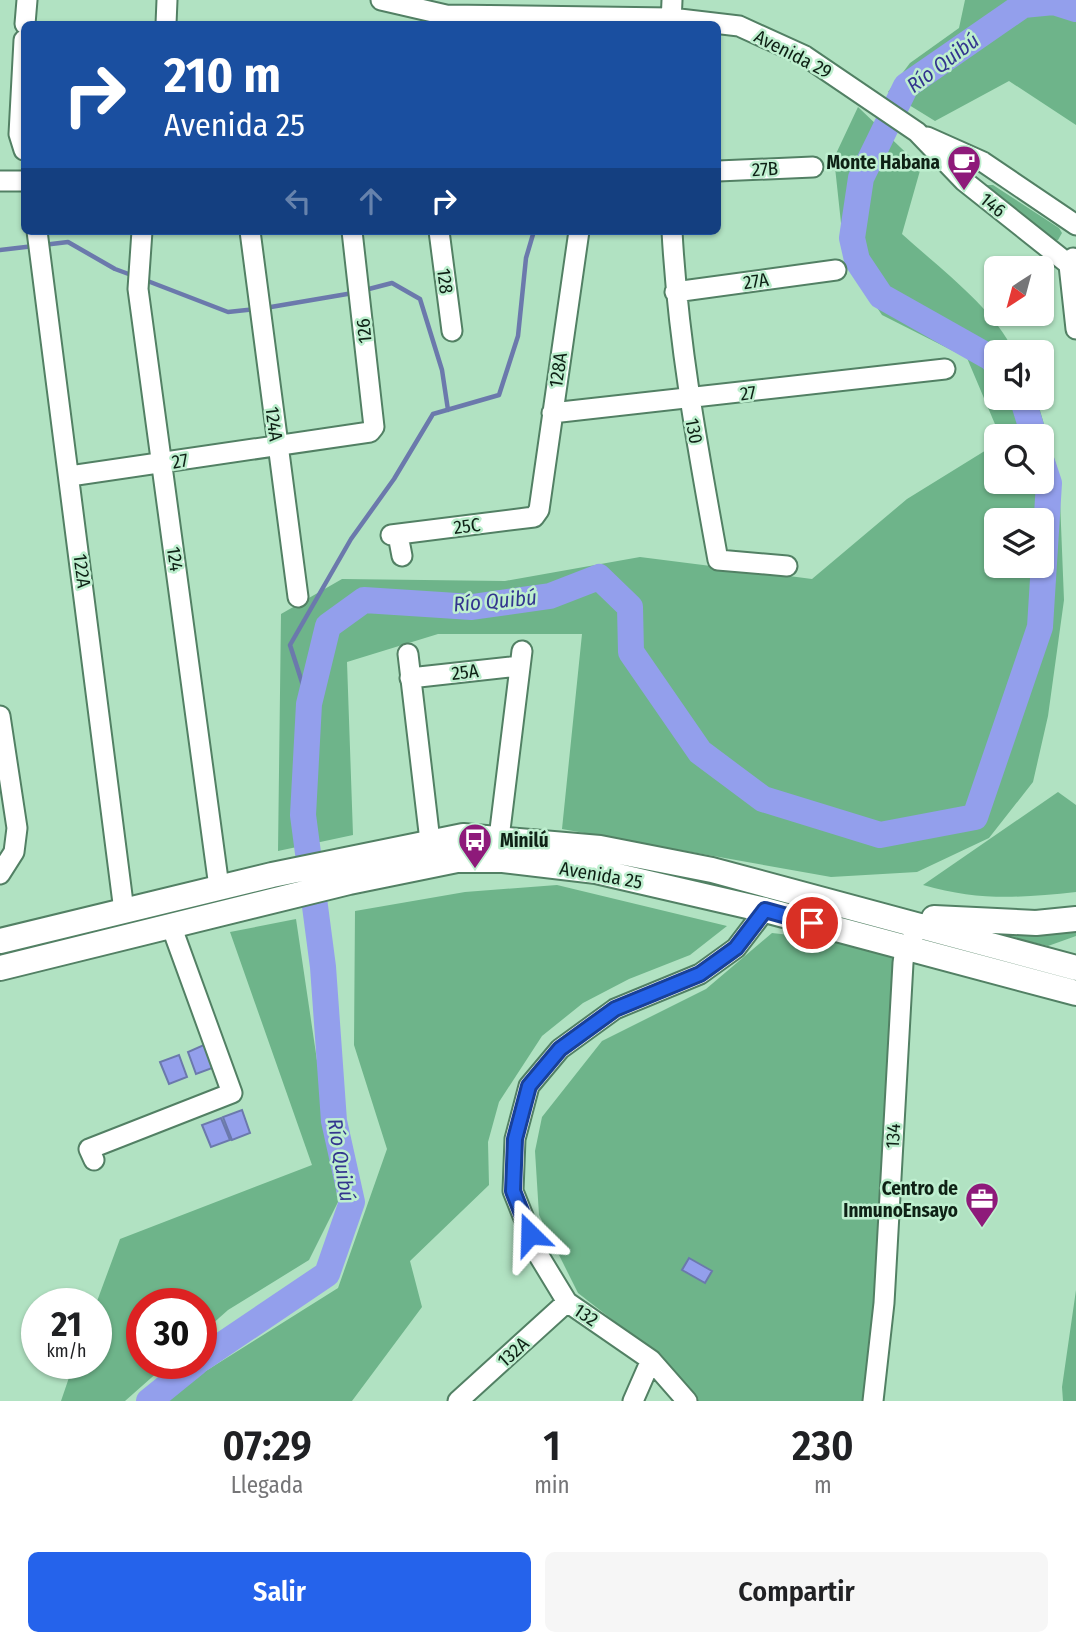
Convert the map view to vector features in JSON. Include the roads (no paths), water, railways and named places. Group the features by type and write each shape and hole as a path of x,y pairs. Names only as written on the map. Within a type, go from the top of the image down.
{"main road":[{"name":"Avenida 25","path":"0,968 172,928 282,898 430,841 463,836 600,848 712,870 1076,968"},
{"name":"Avenida 25","path":"0,942 272,875 457,860 503,860 596,871 765,910 1076,993"},
{"path":"824,900 937,918 1036,923 1076,919"},
{"path":"1046,960 1076,949"}],"street":[{"path":"25,21 27,0"},
{"path":"166,21 167,0"},
{"name":"Avenida 29","path":"381,0 445,13 558,8 672,14 711,21"},
{"name":"Avenida 29","path":"721,23 739,26 804,56 866,96"},
{"path":"21,96 21,140"},
{"name":"146","path":"866,96 917,132 983,162 1076,225"},
{"name":"146","path":"917,132 964,181 1074,263"},
{"name":"27B","path":"721,171 813,167"},
{"path":"0,181 21,181"},
{"name":"122A","path":"37,235 124,911"},
{"name":"124","path":"141,235 137,263 138,289 219,887"},
{"name":"126","path":"352,235 372,430"},
{"name":"128","path":"440,235 452,331"},
{"name":"128A","path":"538,510 578,235"},
{"name":"130","path":"672,235 675,292 689,400 718,560 787,566"},
{"name":"124A","path":"251,241 298,597"},
{"path":"1074,263 1076,329"},
{"name":"27A","path":"675,292 836,270"},
{"name":"27","path":"552,413 689,400 945,369"},
{"name":"27","path":"70,476 372,430"},
{"name":"25C","path":"402,556 395,535 534,517 538,510"},
{"path":"408,654 430,841"},
{"name":"25A","path":"410,678 521,659 499,838"},
{"path":"0,716 8,831 14,852 0,874"},
{"name":"132","path":"687,1401 651,1360 567,1303 539,1256 513,1191 515,1139 529,1086 560,1049 615,1009 700,974 736,948 765,910"},
{"path":"94,1160 89,1149 152,1132 232,1093 172,928"},
{"path":"905,948 916,935 932,929"},
{"name":"134","path":"873,1401 884,1303 905,948"},
{"name":"132A","path":"458,1401 567,1303"},
{"path":"633,1401 651,1360"}],"water":[{"path":"206,1044 215,1067 196,1074 188,1052"},
{"path":"179,1055 187,1077 169,1084 160,1062"},
{"path":"242,1110 250,1133 232,1140 223,1117"},
{"path":"221,1118 230,1140 211,1147 202,1125"},
{"path":"689,1258 712,1271 705,1283 682,1270"}],"waterway":[{"name":"Río Quibú","path":"984,354 881,296 857,260 852,238 861,178 906,86 1023,5 1054,2 1076,9"},
{"path":"309,704 290,645 351,539 394,479 433,414 499,395 518,336 526,258 533,235"},
{"path":"43,245 68,242 115,269 134,276"},
{"path":"0,250 34,246"},
{"path":"145,280 228,312 257,309"},
{"path":"365,290 392,283 420,299 442,370 448,410"},
{"path":"265,308 353,293"},
{"name":"Río Quibú","path":"1026,410 1030,424"},
{"name":"Río Quibú","path":"217,1348 327,1274 352,1202 334,1121 323,967 303,815 309,704 328,626 364,600 472,607 550,596 599,577 630,607 631,652 700,752 763,799 880,835 975,817 1040,627 1048,494"},
{"name":"Río Quibú","path":"149,1401 176,1379"}],"place":[{"name":"Monte Habana","path":"964,192"},
{"name":"Minilú","path":"475,870"},
{"name":"Centro de InmunoEnsayo","path":"982,1229"}]}
